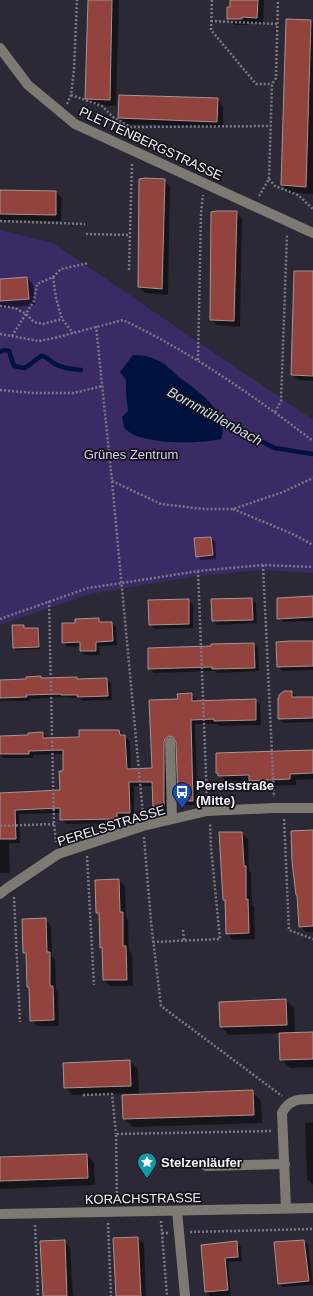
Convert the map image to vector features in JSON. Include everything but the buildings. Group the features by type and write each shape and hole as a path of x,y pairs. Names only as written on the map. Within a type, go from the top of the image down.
{"street":[{"name":"PLETTENBERGSTRASSE","path":"0,48 28,85 75,124 313,232"},
{"path":"170,742 172,820"},
{"name":"PERELSSTRASSE","path":"0,894 58,854 143,826 207,811 313,808"},
{"path":"286,1208 282,1113 290,1102 295,1100 313,1099"},
{"path":"206,1166 285,1164"},
{"name":"KORACHSTRASSE","path":"0,1214 313,1208"},
{"path":"177,1211 185,1296"}],"path":[{"path":"62,113 71,95 74,70 77,0"},
{"path":"212,0 211,30 256,84 272,84"},
{"path":"253,205 269,179 272,84 276,78 278,0"},
{"path":"211,20 277,24"},
{"path":"71,95 102,106 114,118 131,126 270,126"},
{"path":"128,270 132,150"},
{"path":"269,179 275,186 298,195 313,209"},
{"path":"198,360 201,213 205,183"},
{"path":"0,221 85,224"},
{"path":"274,412 281,402 288,221"},
{"path":"86,234 130,235"},
{"path":"12,336 34,301 37,284 53,277 61,269 89,263"},
{"path":"53,277 56,298 62,319 73,333"},
{"path":"0,306 15,308 26,314 34,322 43,324 62,319"},
{"path":"0,334 39,341 123,320 149,332 198,360 274,412 313,441"},
{"path":"96,326 142,798 150,922 161,1006 290,1102"},
{"path":"0,390 33,393 74,393 102,386"},
{"path":"112,481 161,504 204,509 233,509 283,492 313,478"},
{"path":"233,509 295,535 313,545"},
{"path":"263,565 288,930 313,939"},
{"path":"0,619 88,588 198,571 263,565 313,567"},
{"path":"153,942 220,939 210,821 207,811 198,571"},
{"path":"49,601 54,824 58,854"},
{"path":"0,826 54,824"},
{"path":"86,845 94,985"},
{"path":"14,883 20,1022"},
{"path":"183,930 184,940"},
{"path":"83,1095 112,1094 116,1134 112,1212 111,1296"},
{"path":"116,1134 283,1130"},
{"path":"160,1211 167,1296"},
{"path":"34,1213 38,1296"},
{"path":"162,1233 313,1229"}],"green space":[{"name":"Grünes Zentrum","path":"0,230 53,243 313,420 313,573 261,570 197,576 90,594 0,625"}],"water":[{"path":"133,355 148,357 160,361 203,395 217,411 221,420 223,429 221,439 201,442 165,442 134,435 124,428 122,417 128,411 126,380 120,372"}],"waterway":[{"name":"Bornmühlenbach","path":"0,352 4,350 9,351 14,366 25,368 43,356 62,367 81,370"},
{"name":"Bornmühlenbach","path":"217,420 275,448 312,454"}],"place":[{"name":"Perelsstraße (Mitte)","path":"182,809"},
{"name":"Stelzenläufer","path":"147,1179"}]}
